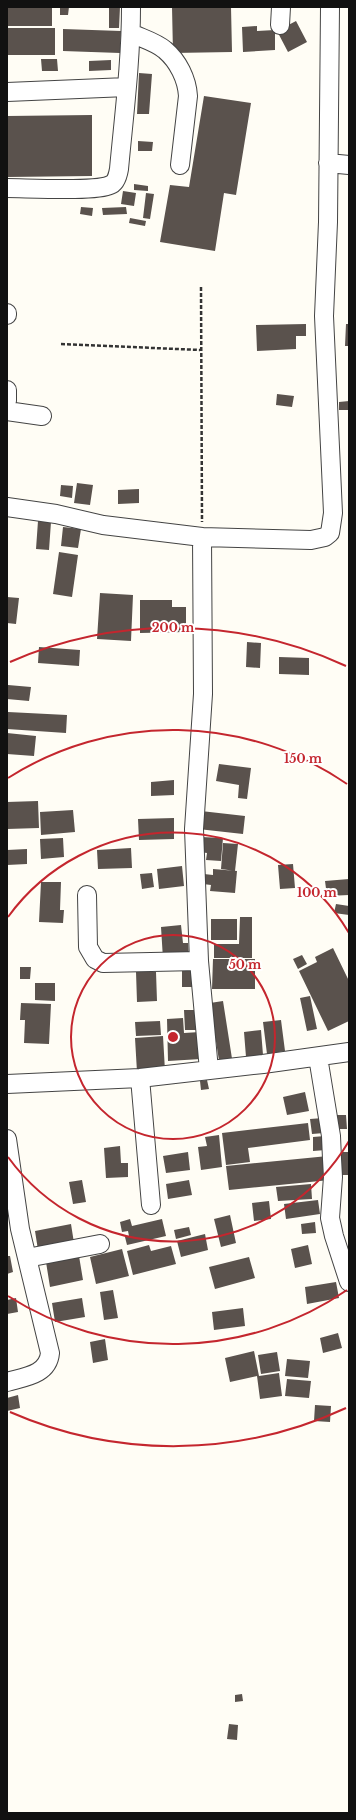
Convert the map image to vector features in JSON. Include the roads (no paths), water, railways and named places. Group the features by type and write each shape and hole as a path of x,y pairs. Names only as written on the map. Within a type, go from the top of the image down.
{"street":[{"path":"7,188 93,188 111,185 116,180 120,169 131,33 131,7"},
{"path":"280,25 281,7"},
{"path":"7,507 56,514 102,525 202,537 311,540 320,538 330,533 333,513 324,316 328,222 330,7"},
{"path":"131,33 164,49 182,72 187,85 188,96 180,165"},
{"path":"7,92 127,87"},
{"path":"328,163 349,164"},
{"path":"7,390 7,401"},
{"path":"7,411 42,416"},
{"path":"202,537 203,694 194,829 199,961 209,1070"},
{"path":"87,895 88,947 95,959 103,963 199,961"},
{"path":"7,1084 140,1078 349,1052"},
{"path":"318,1057 330,1136 334,1177 330,1218 334,1236 349,1282"},
{"path":"140,1078 151,1205"},
{"path":"7,1139 13,1228 27,1258 50,1353 46,1367 38,1372 7,1382"},
{"path":"27,1258 100,1244"}]}
